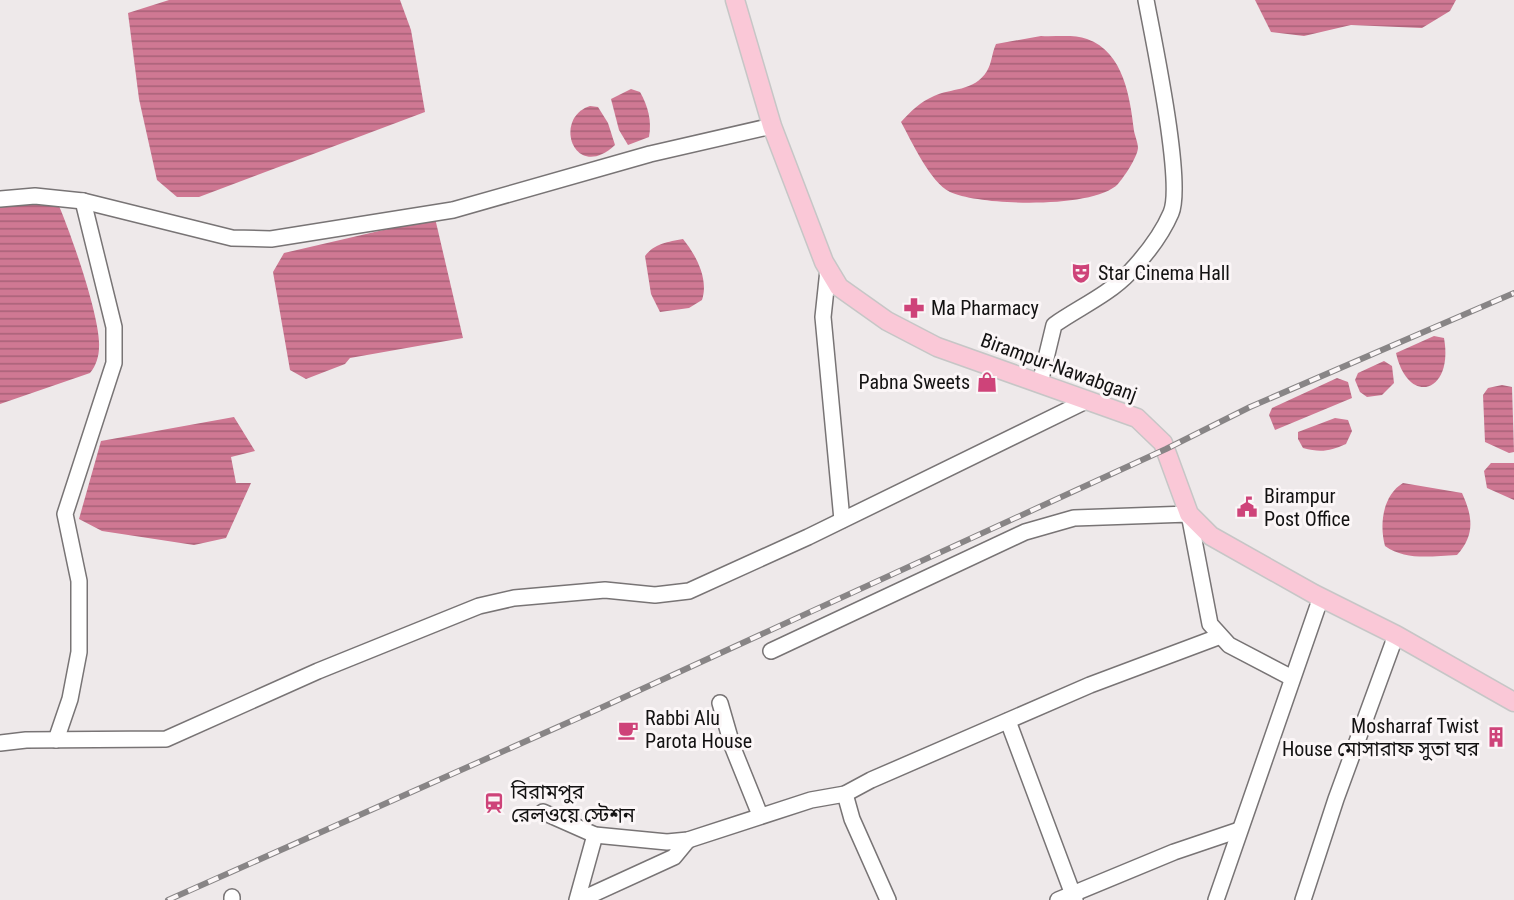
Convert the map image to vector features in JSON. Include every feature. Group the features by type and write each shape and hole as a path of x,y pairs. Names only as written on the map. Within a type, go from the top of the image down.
{"main road":[{"name":"Birampur-Nawabganj","path":"735,0 772,126 828,270 839,287 887,321 937,347 1137,418 1152,430 1167,451 1190,514 1211,536 1321,597 1396,635 1514,702"}],"street":[{"path":"1040,383 1054,325 1107,291 1128,274 1155,240 1172,211 1174,179 1146,0"},
{"path":"0,199 35,196 83,201 232,238 271,239 453,210 650,154 772,126"},
{"path":"56,740 70,699 79,633 79,580 65,514 114,363 114,327 83,201"},
{"path":"828,270 823,317 842,520"},
{"path":"0,743 166,739 318,671 479,606 514,598 605,590 655,595 689,591 842,520 1088,400"},
{"path":"771,651 1025,532 1074,518 1190,514 1204,605 1210,624 1218,637 1292,678"},
{"path":"1216,900 1321,597"},
{"path":"1303,900 1336,800 1396,635"},
{"path":"543,812 595,836 667,842 688,840 760,815 845,794 1090,685 1218,637"},
{"path":"720,703 734,748 760,815"},
{"path":"1008,720 1074,897"},
{"path":"845,794 852,819 888,900"},
{"path":"1058,900 1074,897 1174,852 1239,831"},
{"path":"578,900 595,836"},
{"path":"578,900 674,857 688,840"}],"shaded area":[{"path":"169,0 400,0 411,30 425,112 199,197 177,197 157,180 139,99 128,13"},
{"path":"1255,0 1456,0 1450,11 1422,28 1351,25 1304,36 1271,32"},
{"path":"1041,36 1082,37 1099,45 1117,65 1127,91 1138,146 1130,167 1118,184 1105,192 1086,198 1036,203 1010,202 965,197 950,192 935,180 901,122 929,98 969,86 982,78 989,68 996,44"},
{"path":"631,89 640,92 643,97 649,114 650,131 649,137 628,145 619,130 611,99"},
{"path":"590,106 598,107 608,123 615,145 601,155 588,157 579,153 570,134 572,122 578,113"},
{"path":"19,204 59,206 90,297 99,350 90,373 0,404 0,207"},
{"path":"435,218 463,338 350,358 345,364 306,379 290,370 273,272 284,253"},
{"path":"683,239 700,268 704,284 702,300 689,308 660,312 651,294 645,256 657,246"},
{"path":"1434,336 1444,338 1445,357 1442,371 1436,381 1428,386 1419,386 1410,381 1402,370 1396,353"},
{"path":"1384,361 1392,366 1394,383 1382,395 1367,397 1360,392 1355,380 1358,373"},
{"path":"1337,378 1348,382 1352,398 1275,430 1269,415 1272,408"},
{"path":"1502,385 1512,387 1514,452 1509,453 1485,442 1483,395 1488,388"},
{"path":"234,417 255,451 231,457 236,483 251,483 226,538 194,545 102,531 79,519 101,441"},
{"path":"1335,418 1348,420 1352,431 1346,444 1325,450 1303,448 1298,439 1298,432"},
{"path":"1491,463 1514,463 1514,500 1487,488 1484,471"},
{"path":"1403,483 1462,493 1470,518 1470,526 1467,540 1457,555 1410,556 1385,546 1382,529 1384,511 1391,495"}],"railway":[{"path":"168,900 594,711 1166,449 1250,407 1514,293"}],"place":[{"name":"Star Cinema Hall","path":"1081,273"},
{"name":"Ma Pharmacy","path":"914,308"},
{"name":"Pabna Sweets","path":"987,382"},
{"name":"Birampur Post Office","path":"1247,507"},
{"name":"Rabbi Alu Parota House","path":"628,730"},
{"name":"Mosharraf Twist House মোসারাফ সুতা ঘর","path":"1496,737"},
{"name":"বিরামপুর রেলওয়ে স্টেশন","path":"494,803"}]}
